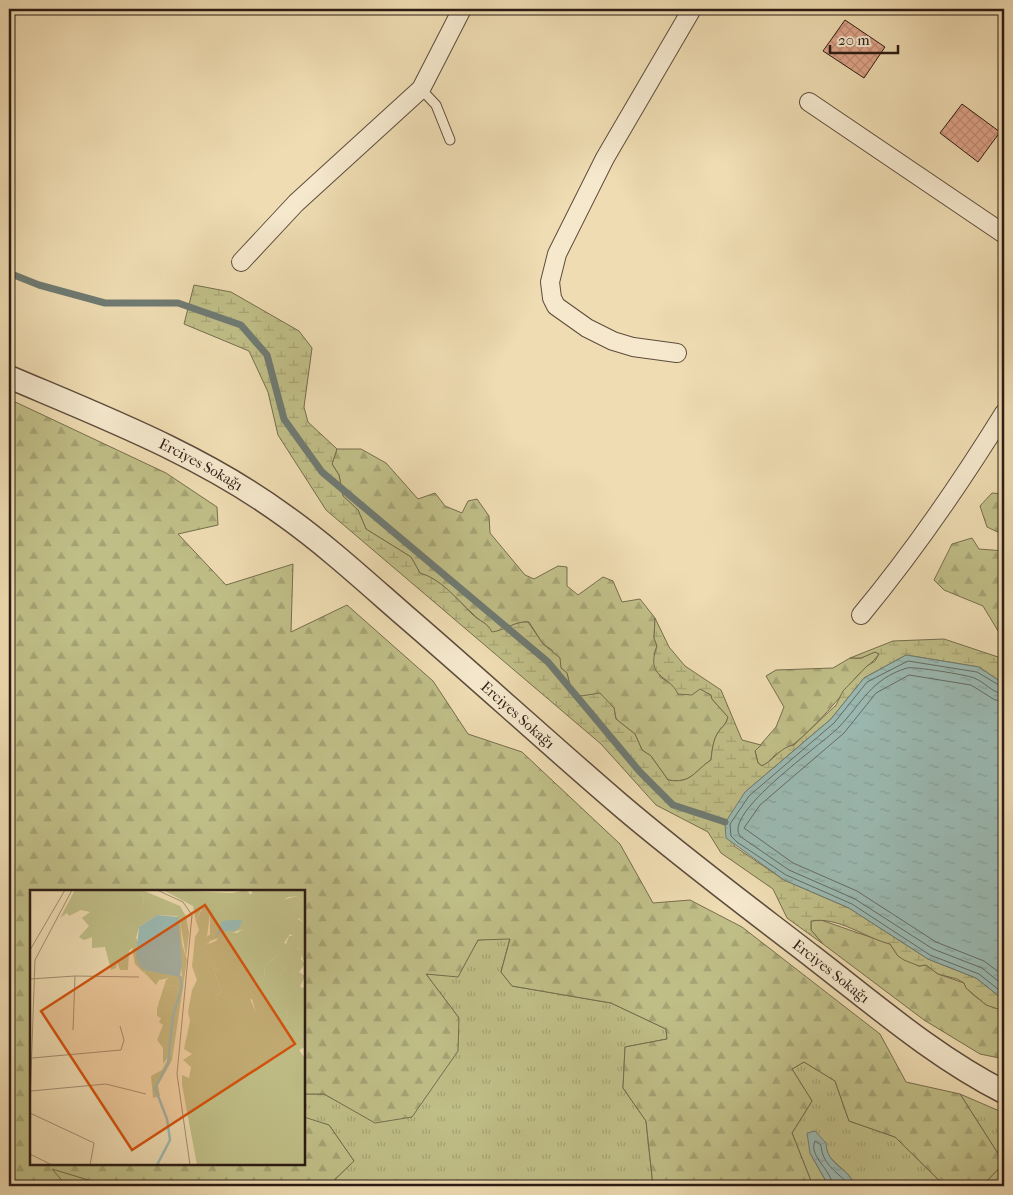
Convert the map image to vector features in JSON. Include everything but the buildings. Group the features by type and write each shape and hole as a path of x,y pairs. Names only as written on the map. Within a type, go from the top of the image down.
{"street":[{"path":"241,262 296,203 421,90 462,9"},
{"path":"677,353 633,347 613,341 587,328 556,306 552,298 550,282 556,254 605,158 692,9"},
{"path":"810,102 1004,234"},
{"name":"Erciyes Sokağı","path":"9,377 178,452 239,485 286,516 376,591 621,805 711,878 889,1016 965,1071 1004,1092"},
{"path":"861,615 907,560 950,499 1004,413"}],"lane":[{"path":"421,90 436,105 450,140"}],"green space":[{"path":"194,285 231,292 299,331 312,348 304,407 308,422 337,449 332,464 339,475 343,496 358,510 366,529 411,557 420,573 442,585 475,617 488,626 492,632 528,622 543,644 560,658 561,668 567,673 572,694 581,696 600,693 614,708 616,719 635,734 642,750 651,756 668,780 676,781 688,778 711,760 715,738 728,717 712,699 711,695 700,689 692,695 678,694 656,670 654,665 657,646 654,638 655,618 669,647 685,666 721,690 742,740 761,745 755,751 758,763 762,766 785,748 794,745 836,705 843,691 867,666 875,661 879,654 875,652 861,658 850,658 893,641 944,639 1004,659 1004,684 979,667 906,655 864,678 831,719 745,792 734,846 784,880 849,908 928,959 976,978 1004,1000 1004,1011 986,1005 966,988 964,983 957,979 938,974 926,965 919,966 904,960 898,956 890,944 841,924 821,920 811,921 811,930 823,944 787,918 773,889 721,853 708,832 656,805 601,744 326,510 278,435 268,392 249,351 184,324"},
{"path":"9,399 166,473 217,507 218,525 178,534 226,585 293,564 291,632 347,605 433,681 468,734 522,752 620,844 653,903 690,900 742,927 880,1034 906,1082 960,1094 1004,1163 982,1186 945,1186 895,1137 849,1121 835,1081 804,1062 792,1069 812,1101 792,1133 813,1186 653,1186 646,1121 623,1088 625,1047 667,1039 666,1029 611,1003 512,986 501,972 510,939 478,940 458,977 426,974 459,1018 458,1051 412,1117 375,1123 324,1094 305,1094 305,890 30,890 30,1165 305,1165 305,1117 329,1125 354,1161 328,1186 108,1186 52,1169 67,1186 9,1186"},
{"path":"337,449 361,449 386,463 418,499 435,493 445,506 462,513 468,501 477,499 489,516 490,533 525,575 534,579 558,566 567,567 567,586 578,595 603,577 613,581 622,602 640,599 655,618 654,638 657,646 654,654 660,677 675,686 700,688 711,695 712,699 728,717 715,738 711,760 688,778 676,781 668,780 651,756 642,750 635,734 616,719 614,708 594,695 581,696 572,694 567,673 561,668 552,650 543,644 529,622 519,623 492,633 486,624 442,585 420,573 411,557 366,529 358,510 343,496 339,475 332,464"},
{"path":"992,493 1004,494 1004,535 987,527 980,506"},
{"path":"972,538 979,549 1004,551 1004,635 998,631 983,606 944,590 934,580 952,544"},
{"path":"875,652 879,654 877,657 857,676 811,728 794,744 776,754 766,764 762,766 758,763 755,751 776,727 784,707 766,676 776,670 833,668 850,658 861,658"},
{"path":"821,920 890,944 898,956 919,966 926,965 938,974 964,983 976,997 1004,1011 1004,1059 980,1054 924,1020 823,944 811,930 811,921"},
{"path":"510,938 501,972 512,986 611,1003 666,1029 667,1039 625,1047 623,1088 646,1121 653,1186 328,1186 354,1161 329,1125 305,1119 305,1094 324,1094 375,1122 459,1018 426,974 458,976 478,940"},
{"path":"804,1062 835,1081 849,1121 895,1137 945,1186 854,1186 850,1177 826,1152 810,1153 827,1183 827,1186 813,1186 792,1133 812,1101 792,1069"},
{"path":"960,1094 1004,1113 1004,1163"},
{"path":"1004,1163 1004,1186 982,1186"},
{"path":"50,1168 108,1186 67,1186"}],"water":[{"path":"906,655 979,667 1004,684 1004,1000 976,978 928,959 849,908 784,880 726,838 725,823 745,792 831,719 864,678"},
{"path":"815,1131 826,1143 830,1157 848,1175 854,1186 827,1186 810,1153 807,1133"}],"waterway":[{"path":"9,273 39,285 105,303 178,303 241,325 267,355 284,419 322,472 548,662 640,772 673,805 725,822"}]}
